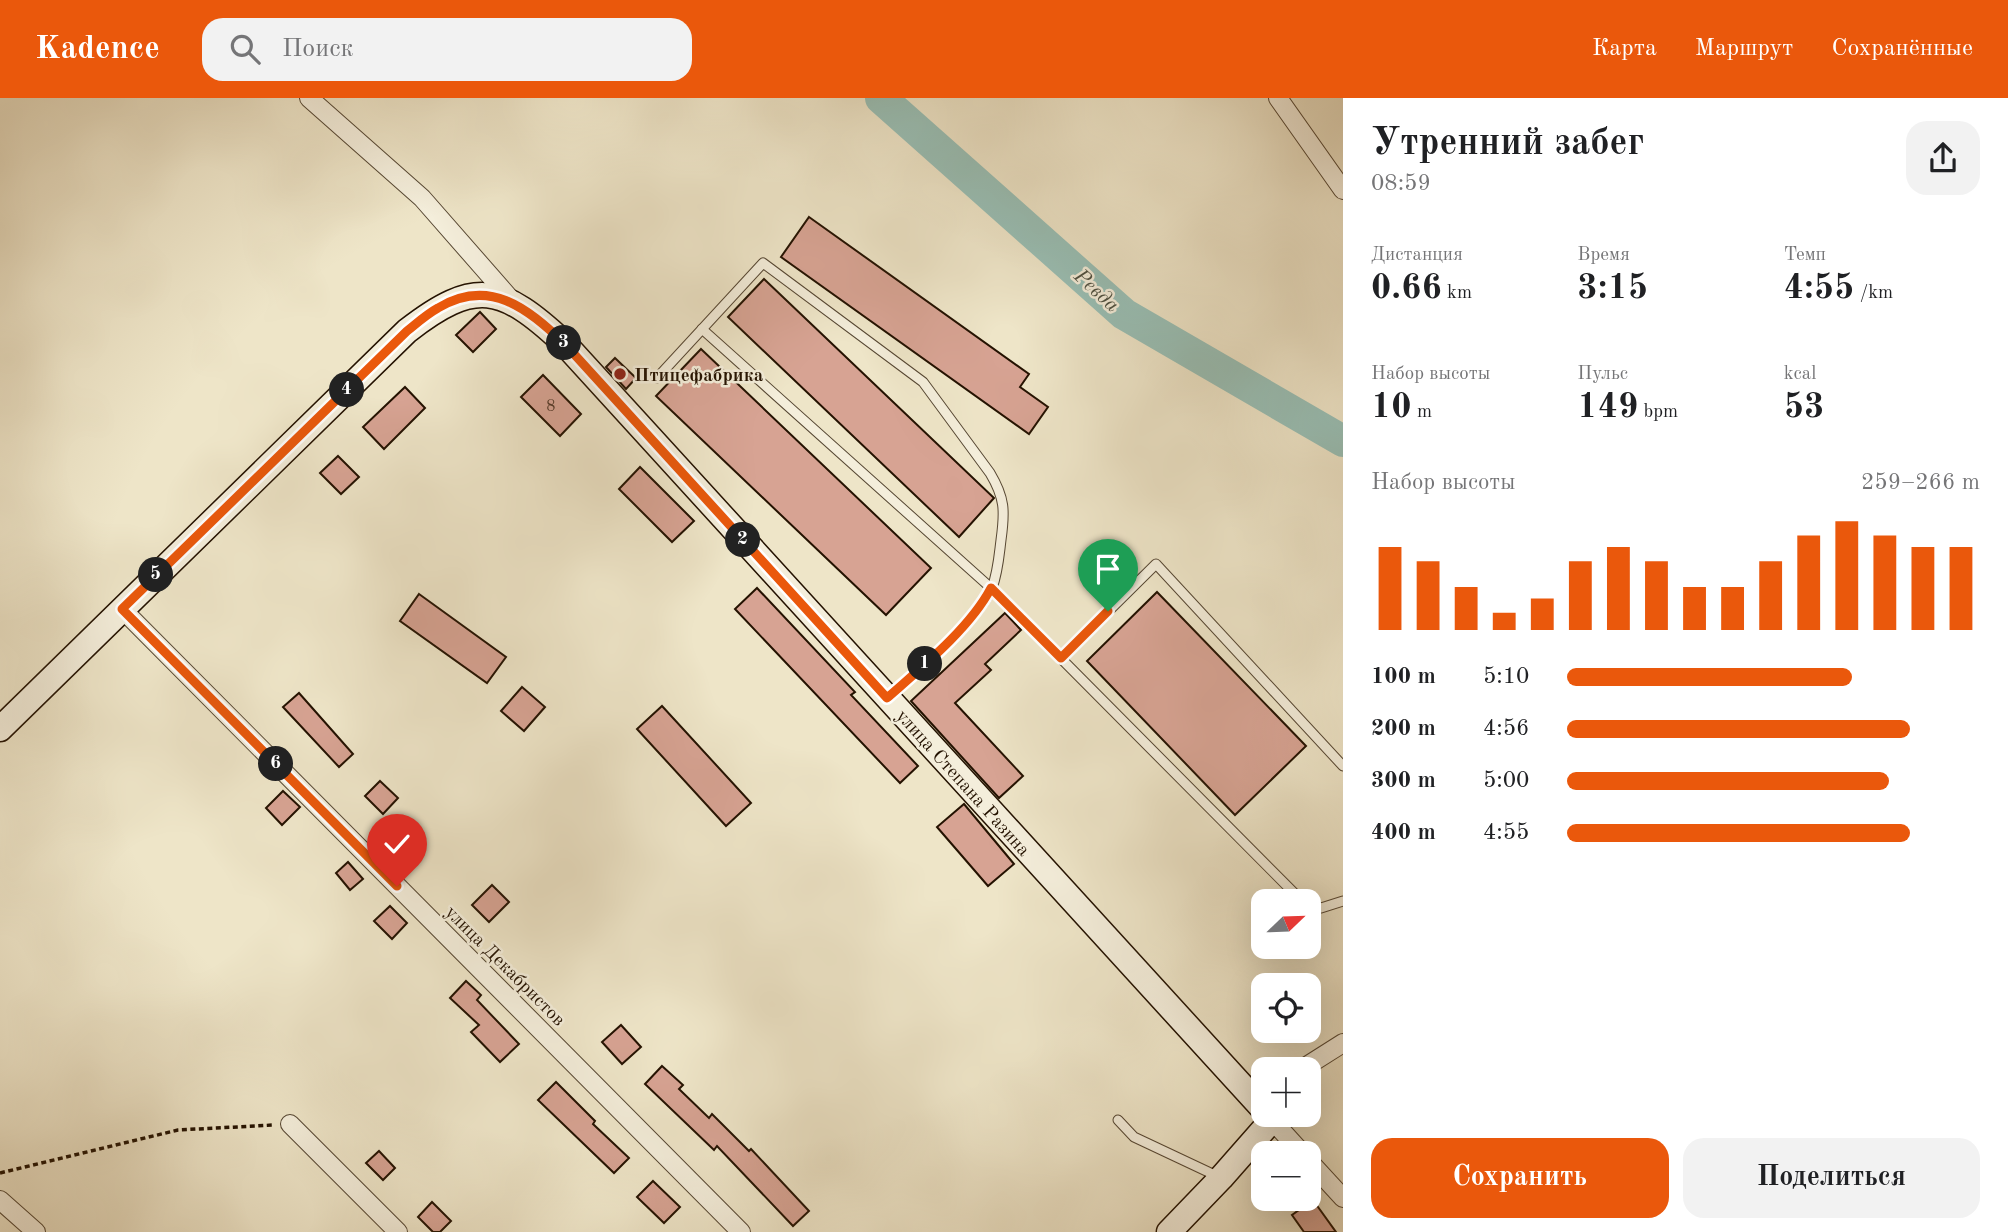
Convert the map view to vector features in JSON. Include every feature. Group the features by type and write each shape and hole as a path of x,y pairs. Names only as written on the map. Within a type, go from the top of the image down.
{"street":[{"name":"улица Степана Разина","path":"309,98 422,198 515,303 564,343 1251,1094"},
{"path":"1278,98 1343,190"},
{"path":"0,729 407,331 437,308 467,296 483,295 515,303"},
{"name":"улица Декабристов","path":"122,609 741,1232"},
{"path":"1321,1057 1343,1043"},
{"path":"290,1124 398,1232"},
{"path":"1169,1232 1221,1178 1252,1127"},
{"name":"улица Степана Разина","path":"1280,1127 1292,1141"},
{"path":"1321,1174 1343,1198"},
{"path":"0,1200 36,1232"}],"lane":[{"path":"657,378 763,263 923,382 999,489 1004,505 998,569 991,588 975,613 887,698"},
{"path":"702,329 991,588 1290,889"},
{"path":"1061,658 1156,564 1343,766"},
{"path":"1321,908 1343,901"},
{"path":"1118,1119 1134,1136 1221,1178"}],"path":[{"path":"0,1173 178,1130 290,1124"}],"building":[{"path":"809,217 1029,374 1020,387 1048,407 1029,434 781,257"},
{"path":"764,279 994,498 959,537 728,317"},
{"path":"480,312 496,329 473,352 456,335"},
{"path":"701,349 931,568 886,615 656,396"},
{"name":"Птицефабрика","path":"615,358 636,378 626,389 606,367"},
{"path":"543,375 581,414 560,436 521,397"},
{"path":"405,387 425,408 384,449 363,427"},
{"path":"338,456 359,477 341,494 320,473"},
{"path":"640,467 694,521 672,542 619,489"},
{"path":"757,588 855,692 851,695 918,766 900,783 735,609"},
{"path":"1157,592 1306,746 1235,815 1087,661"},
{"path":"419,594 506,657 487,683 400,621"},
{"path":"1005,613 1021,630 985,664 991,670 955,703 1023,776 999,798 911,701"},
{"path":"522,687 545,707 524,731 501,711"},
{"path":"299,693 353,754 339,767 283,707"},
{"path":"662,706 751,803 726,826 637,729"},
{"path":"380,781 398,798 383,814 365,796"},
{"path":"283,791 300,807 282,825 266,808"},
{"path":"964,804 1014,864 988,886 937,827"},
{"path":"348,862 363,879 350,890 336,873"},
{"path":"492,885 509,902 489,922 472,905"},
{"path":"390,906 407,923 392,939 374,921"},
{"path":"466,981 481,995 477,1000 519,1044 500,1062 471,1032 479,1025 450,998"},
{"path":"621,1025 641,1047 622,1064 602,1042"},
{"path":"662,1066 683,1085 679,1089 709,1118 712,1114 749,1151 751,1149 809,1211 793,1226 717,1146 714,1150 645,1084"},
{"path":"556,1082 595,1121 593,1124 629,1158 614,1173 538,1100"},
{"path":"379,1151 395,1168 383,1180 366,1163"},
{"path":"653,1181 680,1207 664,1223 637,1197"},
{"path":"432,1202 451,1221 440,1232 433,1232 418,1217"},
{"path":"1298,1211 1321,1211 1336,1232 1304,1232 1292,1215"}],"waterway":[{"name":"Ревда","path":"881,98 1124,314 1343,441"}],"place":[{"name":"Птицефабрика","path":"620,374"}],"route":[{"path":"397,886 122,609 407,331 437,308 453,300 483,295 498,298 515,303 544,324 887,698 975,613 991,588 1061,658 1108,611"}]}
